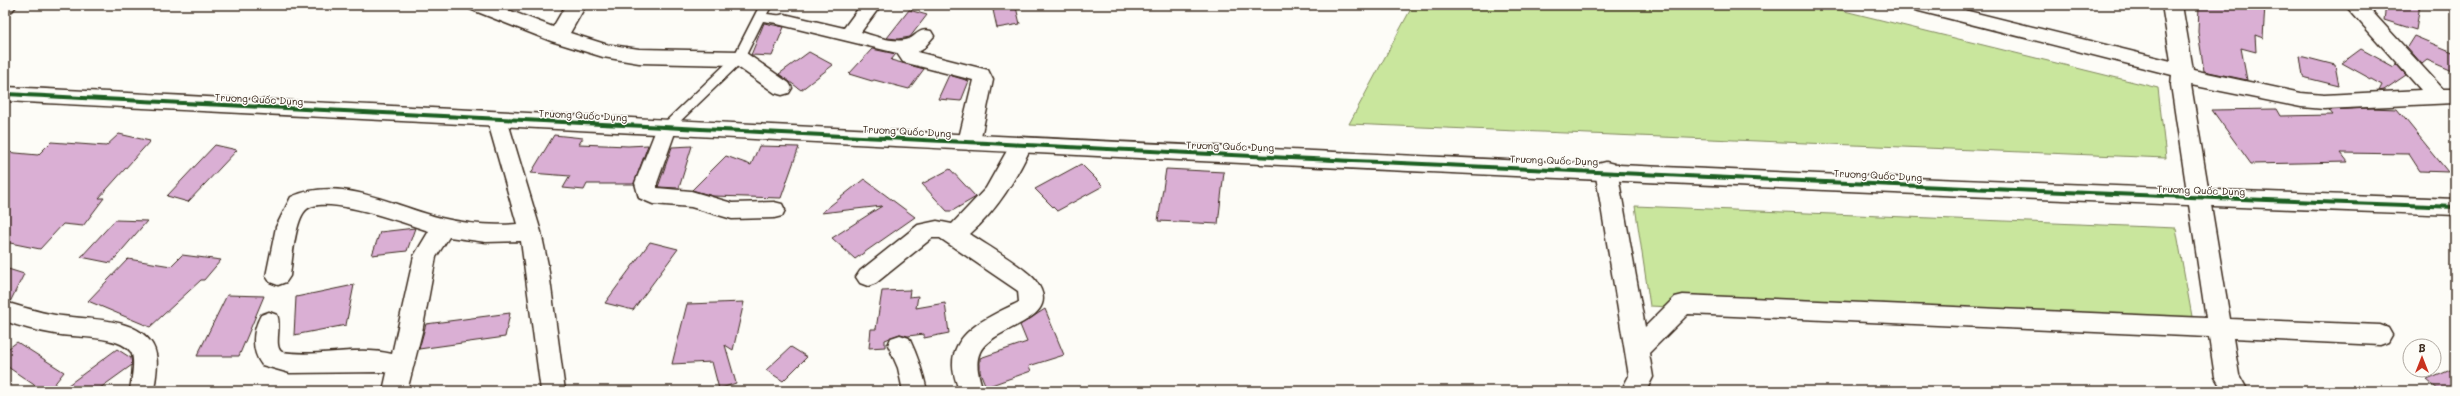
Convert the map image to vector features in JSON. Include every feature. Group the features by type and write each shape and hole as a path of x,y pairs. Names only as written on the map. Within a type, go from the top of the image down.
{"street":[{"path":"477,5 591,47 626,54 739,58 782,88"},
{"path":"558,36 576,5"},
{"path":"849,35 871,5"},
{"path":"1919,5 2183,73 2294,98 2324,102 2447,97"},
{"path":"2172,5 2183,73 2181,85 2219,329 2227,377 2236,391"},
{"path":"2355,5 2447,97"},
{"path":"784,20 895,47 915,45 924,36"},
{"path":"907,47 907,54 910,57 981,75 983,80 969,142"},
{"name":"Trương Quốc Dụng","path":"5,94 1021,145 1606,170 2199,198 2455,207"},
{"path":"497,119 530,232 540,288 553,391"},
{"path":"667,127 646,183 647,192 653,196 691,199 732,211 774,210"},
{"path":"954,235 976,215 1000,187 1021,145"},
{"path":"1606,170 1641,377 1633,391"},
{"path":"278,276 292,214 299,204 313,197 337,197 443,227 492,234 530,232"},
{"path":"395,391 425,256 443,227"},
{"path":"868,277 926,231 943,229 1020,280 1031,292 1030,305 1026,309 988,330 970,344 965,364 971,391"},
{"path":"1637,350 1683,304 2380,335"},
{"path":"5,311 23,318 111,331 133,338 142,348 145,358 142,391"},
{"path":"270,322 267,351 270,357 276,361 294,364 375,360 401,366"},
{"path":"900,345 910,368 915,391"}],"lane":[{"path":"667,127 739,58 766,5"},
{"path":"760,17 784,20"}],"green space":[{"path":"1413,5 1820,5 2158,88 2166,158 1349,124"},
{"path":"1635,206 2176,228 2195,333 1650,306"}],"building":[{"path":"2199,5 2265,5 2263,38 2255,35 2256,52 2241,48 2247,80 2204,71 2198,32"},
{"path":"2386,5 2420,5 2416,30 2384,20"},
{"path":"1016,7 1020,24 997,28 993,10"},
{"path":"909,10 927,15 910,37 898,39 887,38"},
{"path":"764,23 784,27 772,56 751,55"},
{"path":"2414,36 2455,53 2455,72 2427,60 2422,64 2407,47"},
{"path":"872,49 896,54 891,60 924,69 909,89 874,80 872,81 849,74"},
{"path":"2361,49 2394,67 2396,64 2406,75 2384,90 2379,91 2382,85 2342,63"},
{"path":"809,52 833,65 801,90 779,74"},
{"path":"2300,56 2335,65 2339,86 2303,77"},
{"path":"949,75 969,81 961,101 938,99"},
{"path":"2371,108 2397,109 2448,172 2420,171 2409,154 2341,153 2348,162 2251,164 2212,110 2276,109 2280,116 2333,115 2329,110"},
{"path":"119,134 150,141 99,198 104,198 83,226 63,224 40,249 5,242 5,152 38,155 51,142 106,146"},
{"path":"554,135 583,138 579,144 628,146 648,145 634,184 587,184 584,190 563,188 570,176 531,173"},
{"path":"215,145 237,150 188,202 167,196"},
{"path":"692,146 679,188 658,187 672,147"},
{"path":"759,146 799,147 781,198 713,196 692,190 726,156 751,165"},
{"path":"1081,164 1103,186 1057,211 1035,189"},
{"path":"950,169 976,197 952,211 947,211 922,184"},
{"path":"1166,169 1224,172 1218,224 1158,221"},
{"path":"864,179 915,217 855,259 832,238 882,206 821,213"},
{"path":"115,220 147,221 111,263 81,257"},
{"path":"415,228 407,251 372,255 380,232"},
{"path":"650,242 678,249 633,310 605,303"},
{"path":"182,255 221,260 204,280 201,280 150,327 88,301 128,259 171,266"},
{"path":"5,268 24,274 10,302 5,301"},
{"path":"354,285 346,325 294,335 296,297"},
{"path":"910,290 909,297 918,296 916,308 945,303 949,333 924,338 924,334 908,336 900,334 885,340 885,347 869,348 871,329 876,329 882,291"},
{"path":"227,295 264,296 239,356 197,356"},
{"path":"744,302 733,350 725,345 736,383 719,389 712,362 672,364 687,304"},
{"path":"1045,309 1064,355 1029,366 1031,371 986,387 980,372 980,358 1027,342 1020,325"},
{"path":"510,313 505,337 419,349 426,324"},
{"path":"17,342 64,372 49,391 43,391 5,365 5,351"},
{"path":"791,347 807,357 783,381 766,370"},
{"path":"117,349 131,358 132,365 96,391 60,391"},
{"path":"2455,368 2455,391 2440,391 2427,380 2432,378 2442,378 2442,374"}],"cycle path":[{"path":"5,94 1021,145 2199,198 2455,207"}]}
